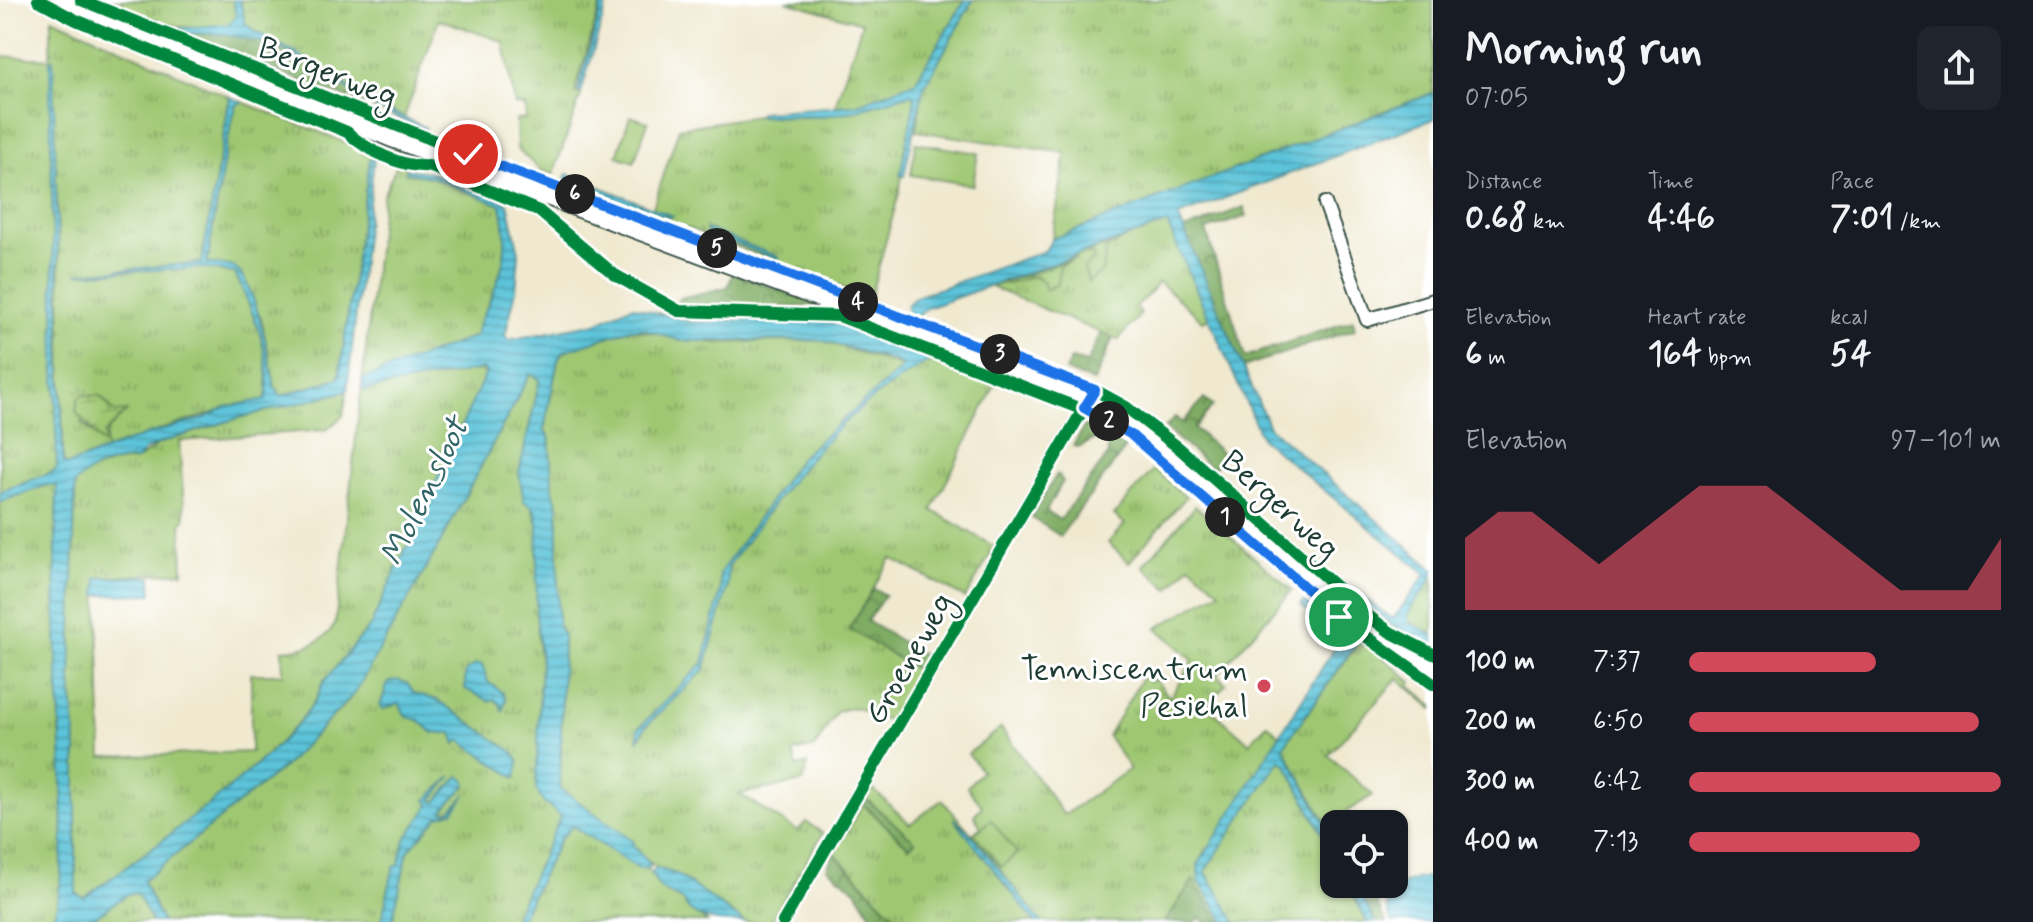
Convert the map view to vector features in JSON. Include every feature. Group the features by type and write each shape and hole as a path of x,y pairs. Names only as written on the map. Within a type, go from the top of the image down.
{"main road":[{"name":"Bergerweg","path":"59,0 126,32 395,140 907,330 1082,410 1136,426 1342,607 1433,670"}],"street":[{"path":"1325,203 1367,320 1433,300"},
{"name":"Groeneweg","path":"783,922 1082,410"}],"green space":[{"path":"106,0 233,0 236,16 230,24 196,28 151,19"},
{"path":"240,0 602,0 575,92 581,95 553,175 540,170 517,149 516,120 526,119 525,106 515,105 504,42 439,19 404,118 254,31 245,23"},
{"path":"965,0 915,82 855,105 835,106 862,23 786,1"},
{"path":"973,0 1433,0 1433,93 1052,239 1066,153 916,131 923,89"},
{"path":"52,18 230,97 202,263 77,273 205,267 235,273 255,318 264,350 266,399 166,428 68,465 63,462 60,274 50,60 57,467 55,471 0,492 0,56 50,59","holes":["107,403 115,413 125,413 109,427 104,444 81,422"]},
{"path":"175,33 231,34 267,43 302,60 384,112"},
{"path":"911,94 915,99 899,193 870,298 651,214 679,128 757,116 818,117"},
{"path":"242,102 373,153 374,159 370,160 339,378 281,396 275,387 261,318 232,267 207,264 226,147 236,105"},
{"path":"630,116 648,122 634,162 617,156"},
{"path":"916,143 978,153 973,185 911,175"},
{"path":"398,162 407,169 406,173 431,177 501,205 504,257 476,336 365,390 473,370 487,372 371,625 322,684 310,707 255,766 178,829 84,898 76,893 76,744 71,680 75,484 83,474 115,462 137,460 160,443 238,418 347,391 343,416 326,430 179,441 185,519 181,524 183,572 97,578 102,757 251,752 251,674 283,674 282,650 312,644 335,625 383,196"},
{"path":"1244,207 1247,216 1206,230 1245,357 1353,320 1355,329 1243,367 1184,230"},
{"path":"1167,223 1209,318 1203,321 1159,282 1136,308 1141,314 1118,340 991,287"},
{"path":"1120,241 1106,249 1102,272 1088,282 1084,268 1094,259 1093,254 1084,254"},
{"path":"1078,257 1060,266 1058,284 1046,290 1043,281 1032,276 1010,284 1002,283"},
{"path":"733,273 822,306 709,309 677,305 680,298 728,287"},
{"path":"631,329 715,343 821,340 904,367 801,457 720,573 721,590 703,663 638,729 638,741 645,727 704,670 728,585 728,567 794,477 840,426 897,381 931,360 995,385 932,510 995,547 965,598 891,558 849,629 921,672 892,722 855,707 837,711 815,747 793,752 797,767 808,764 803,782 739,794 798,831 806,822 823,833 770,922 744,922 676,874 656,868 631,844 560,789 563,636 558,625 558,505 553,492 549,436 544,430 558,360 564,351"},
{"path":"1101,332 1113,338 1094,382 1066,371 1071,359 1087,363"},
{"path":"530,374 540,379 519,473 538,524 537,631 541,663 537,789 544,803 562,816 512,922 162,922 143,881 287,764 355,693 439,545"},
{"path":"83,395 100,396 115,413 127,411 104,434 105,446 76,412 78,399"},
{"path":"1204,399 1213,406 1194,428 1225,456 1213,469 1165,428 1175,417 1182,423"},
{"path":"1087,422 1127,446 1060,536 1031,517 1057,474 1063,481 1046,511 1060,520 1108,455 1108,444 1099,437 1080,447 1073,446"},
{"path":"1154,469 1186,497 1129,562 1108,543 1125,524 1114,515"},
{"path":"47,485 57,485 56,608 63,830 61,873 57,905 49,922 0,922 0,502"},
{"path":"1195,506 1292,590 1217,675 1226,684 1206,705 1249,743 1267,724 1281,736 1198,865 1199,881 1225,922 1220,922 1193,881 1165,922 1041,922 971,834 958,823 1035,922 900,922 834,853 863,804 909,847 914,841 866,799 872,788 910,824 942,800 972,834 981,827 974,815 982,806 967,787 982,771 968,754 1001,728 1064,815 1130,769 1108,736 1143,676 1150,682 1153,677 1170,698 1193,660 1157,628 1220,591 1190,565 1169,589 1143,566"},
{"path":"1433,578 1433,635 1407,621 1407,613"},
{"path":"1342,585 1390,624 1433,645 1433,652 1390,630 1339,588"},
{"path":"873,589 885,595 867,621 929,658 921,672 849,629"},
{"path":"1361,639 1412,682 1410,686 1433,705 1433,709 1398,678 1328,755 1373,795 1349,810 1320,812 1283,747"},
{"path":"1281,759 1320,829 1320,898 1355,898 1367,922 1236,922 1205,871 1249,800"},
{"path":"866,799 915,841 909,847 863,804"},
{"path":"991,820 1017,853 1001,867 974,834"},
{"path":"572,825 639,869 648,868 660,888 683,900 707,922 519,922 560,839"},
{"path":"834,853 900,922 873,918 856,890 827,868"},
{"path":"1193,880 1220,922 1204,922 1200,917 1196,922 1165,922"},
{"path":"137,893 152,922 87,922 128,894"},
{"path":"1363,898 1374,898 1386,922 1375,922"}],"water":[{"path":"95,0 106,0 177,29 229,24 236,16 233,0 240,0 245,23 254,31 300,55 381,107 426,128 425,131 384,112 293,54 271,44 225,34 175,33"},
{"path":"603,0 608,0 581,93 578,91"},
{"path":"965,0 973,0 923,89 904,176 900,175 915,99 911,94 853,111 818,117 757,116 760,112 855,105 915,82"},
{"path":"53,59 63,462 68,465 145,435 205,418 225,407 266,399 264,350 255,318 235,273 201,268 77,273 202,263 230,97 242,102 236,105 226,147 207,263 233,267 249,287 261,322 275,387 281,396 339,378 370,159 374,159 347,391 238,418 160,443 145,450 137,460 103,466 75,484 71,680 76,744 76,893 84,898 178,829 255,766 310,707 322,684 371,625 486,372 483,369 364,390 362,387 363,379 476,336 504,257 501,205 431,177 405,172 407,169 430,172 508,203 519,253 516,290 505,336 509,340 596,323 632,306 691,322 785,318 829,322 892,343 898,342 908,314 907,305 916,297 1045,251 1052,239 1433,93 1433,119 1178,216 1269,427 1433,569 1429,583 1411,607 1408,621 1433,635 1433,645 1390,624 1342,585 1344,583 1393,619 1426,574 1262,439 1167,223 927,308 915,318 907,349 931,360 897,381 840,426 794,477 728,567 728,585 704,670 645,727 638,741 638,729 703,663 721,590 720,573 801,457 903,367 895,361 821,340 681,341 645,329 631,329 564,351 558,360 544,430 549,436 553,492 558,505 558,625 563,636 560,788 634,842 632,844 651,865 639,869 572,826 560,839 519,922 512,922 561,816 544,803 536,789 541,663 536,614 538,524 535,510 524,501 519,473 540,379 530,374 439,545 355,693 287,764 143,881 162,922 152,922 137,893 128,894 87,922 49,922 57,905 63,831 56,626 57,486 47,485 0,502 0,492 55,471 57,467 50,94 50,60"},
{"path":"567,174 673,216 670,218 564,181"},
{"path":"707,229 779,257 778,260 706,232"},
{"path":"151,577 152,594 97,595 97,578"},
{"path":"1305,600 1357,643 1283,747 1320,814 1320,829 1287,765 1280,760 1205,871 1236,922 1225,922 1199,881 1198,865 1339,641 1301,605"},
{"path":"476,664 482,665 488,682 503,693 506,700 502,712 501,705 494,699 489,701 465,689 465,672"},
{"path":"396,680 407,683 414,693 437,700 513,752 519,762 516,778 460,740 456,744 452,733 433,733 419,720 406,717 399,703 384,709 380,706 388,683"},
{"path":"452,776 432,800 436,802 459,776 466,781 466,785 442,811 449,812 466,795 453,812 439,816 408,851 392,922 381,922 394,866 399,864 405,840 430,804 426,800"},
{"path":"953,818 971,834 1041,922 1035,922"},
{"path":"656,868 676,874 744,922 709,919 694,913 683,901 660,888 651,873"},
{"path":"1433,876 1433,922 1392,922 1388,911 1389,898 1408,898 1408,882"},
{"path":"1355,898 1363,898 1375,922 1367,922"}],"cycle path":[{"path":"38,0 76,20 347,132 385,156 407,164 429,166 539,211 615,275 679,311 839,316 1102,417 1130,434 1339,617 1433,684"},
{"path":"81,0 468,154 1095,390 1126,407 1179,448 1370,617 1390,632 1433,654"},
{"path":"783,922 1084,408"}],"place":[{"name":"Tenniscentrum Pesiehal","path":"1264,686"}],"route":[{"path":"468,154 1095,390 1084,408 1130,434 1339,617"}],"water label":[{"name":"Molensloot","path":"423,491"}]}
